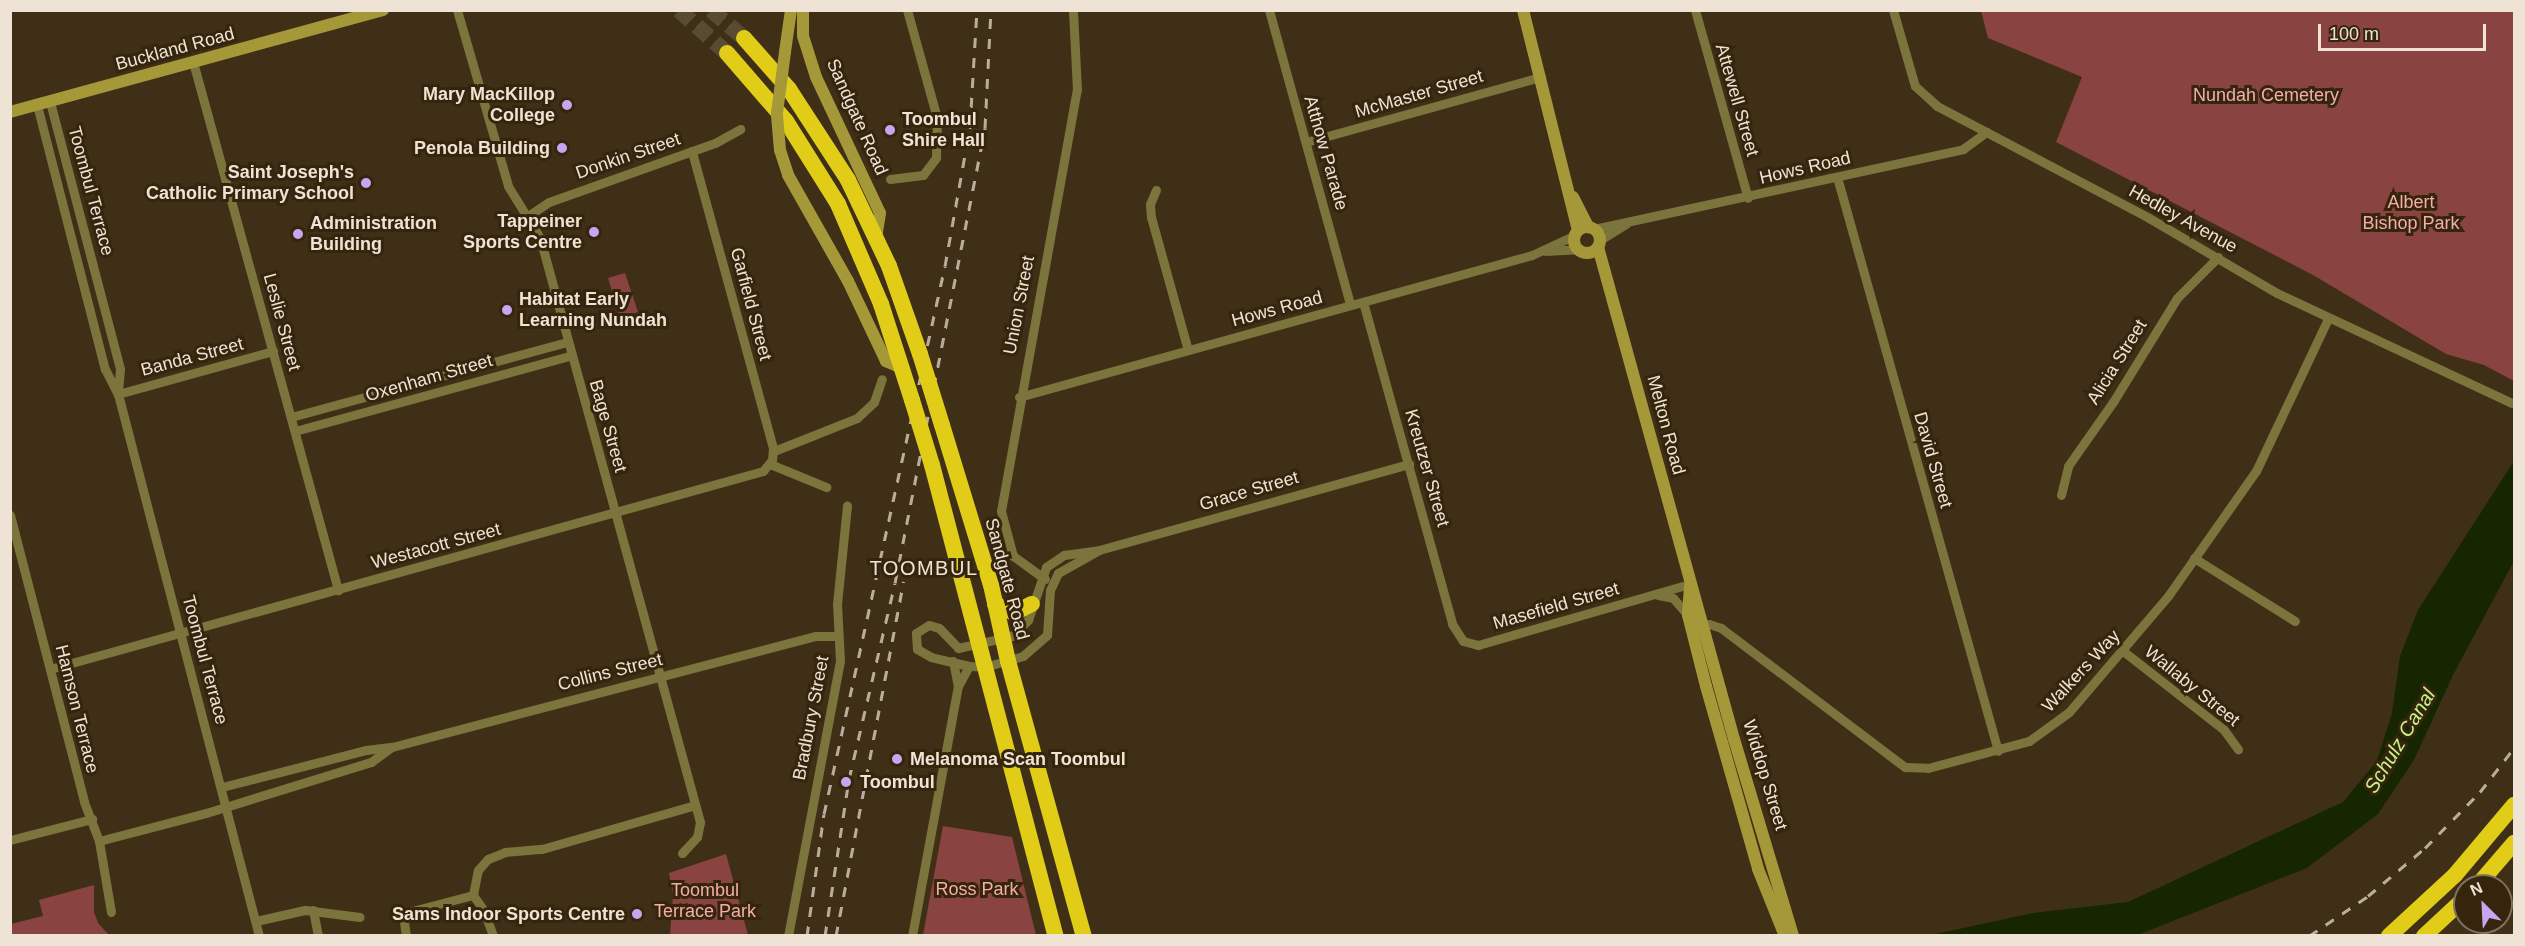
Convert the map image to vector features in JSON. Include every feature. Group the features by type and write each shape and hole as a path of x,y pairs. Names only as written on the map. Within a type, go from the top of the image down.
{"highway":[{"name":"Sandgate Road","path":"744,38 789,89 820,133 876,237 920,354 942,425 995,604 1008,661 1084,936"},
{"path":"727,52 786,121 838,204 881,304 933,465 980,646 977,667 1056,936"},
{"path":"995,604 1014,613 1032,604"},
{"path":"2389,936 2455,875 2514,805"},
{"path":"2487,874 2514,843"},
{"path":"2429,933 2453,910"}],"street":[{"name":"Buckland Road","path":"10,112 383,10"},
{"name":"Bage Street","path":"457,10 508,186 540,238 695,805 699,830 682,853"},
{"path":"791,10 777,113 780,150 788,175 848,281 886,361 902,368"},
{"name":"Sandgate Road","path":"803,10 803,36 816,77 880,213 876,237"},
{"path":"890,179 923,175 936,158 937,118 907,10"},
{"name":"Union Street","path":"1052,583 1013,556 1002,525 1002,493 1077,90 1073,10"},
{"name":"Atthow Parade","path":"1269,10 1350,305"},
{"name":"Melton Road","path":"1523,10 1572,196 1587,239 1605,275 1690,584 1697,628"},
{"name":"Attewell Street","path":"1695,10 1748,198"},
{"name":"Hedley Avenue","path":"1893,10 1918,91 1937,106 2328,319 2512,404"},
{"name":"Leslie Street","path":"193,62 338,590"},
{"name":"McMaster Street","path":"1305,142 1541,77"},
{"name":"Toombul Terrace","path":"50,102 120,369 118,394"},
{"name":"Toombul Terrace","path":"37,105 105,369 118,394 259,936"},
{"name":"Donkin Street","path":"528,216 549,202 692,151 740,129"},
{"name":"Hows Road","path":"1019,397 1587,239 1626,225 1963,149 1986,132"},
{"name":"Garfield Street","path":"692,151 774,451"},
{"name":"David Street","path":"1837,177 1998,751"},
{"path":"1156,190 1150,204 1151,217 1188,350"},
{"name":"Hows Road","path":"1542,251 1587,239"},
{"name":"Alicia Street","path":"2061,495 2068,466 2113,402 2177,298 2217,257"},
{"name":"Kreutzer Street","path":"1363,302 1452,624 1463,641"},
{"name":"Walkers Way","path":"1697,628 1714,625 1905,767 1928,768 2029,741 2053,726 2123,651 2194,558 2256,471 2328,319"},
{"name":"Oxenham Street","path":"291,417 568,342"},
{"name":"Banda Street","path":"118,394 273,351"},
{"name":"Oxenham Street","path":"295,431 572,355"},
{"path":"826,487 770,464 774,451 857,418 874,402 882,379"},
{"name":"Westacott Street","path":"50,669 181,635 616,514 759,473 770,464"},
{"name":"Grace Street","path":"977,667 924,655 915,644 916,633 924,626 934,626 958,648 980,646 1003,640 1024,626 1041,576 1053,561 1064,555 1099,550 1409,464"},
{"name":"Bradbury Street","path":"788,936 840,661 841,644 836,636 847,507"},
{"name":"Hamson Terrace","path":"10,515 50,669 99,841 111,912"},
{"name":"Grace Street","path":"1052,583 1068,566 1099,550"},
{"path":"2194,558 2295,621"},
{"path":"958,686 977,667 1008,661 1031,651 1047,635 1052,583"},
{"name":"Melton Road","path":"1690,584 1688,615 1697,628"},
{"name":"Masefield Street","path":"1463,641 1478,645 1690,584"},
{"path":"1658,595 1672,598 1688,615"},
{"name":"Widdop Street","path":"1697,628 1707,640 1793,936"},
{"name":"Widdop Street","path":"1697,628 1758,869 1785,936"},
{"name":"Collins Street","path":"222,787 366,750 392,747 816,636 836,636"},
{"path":"1707,640 1728,636"},
{"name":"Wallaby Street","path":"2123,651 2224,730 2238,749"},
{"path":"912,936 958,686 953,661"},
{"name":"Collins Street","path":"99,841 371,762 392,747"},
{"path":"493,936 484,911 473,895 478,870 488,859 505,852 542,849 695,805"},
{"path":"10,840 92,819"},
{"path":"406,936 404,921 412,911 473,895"},
{"path":"256,921 313,910 360,916"},
{"path":"313,910 318,936"}],"green space":[{"path":"1981,11 2514,11 2514,381 2484,365 2446,354 2313,275 2056,142 2082,77 1988,38"},
{"path":"625,273 638,312 620,318 608,278"},
{"name":"Ross Park","path":"943,826 1012,837 1036,935 923,935"},
{"name":"Toombul Terrace Park","path":"726,854 748,935 670,935 673,895 669,873"},
{"path":"94,885 94,912 98,923 109,935 11,935 11,924 43,916 39,900"}],"water":[{"name":"Schulz Canal","path":"2514,461 2514,561 2453,675 2414,760 2378,814 2307,868 2140,934 1931,935 2033,913 2128,902 2343,802 2377,761 2392,713 2400,656 2418,610"}],"tunnel":[{"path":"679,10 727,53"},
{"path":"711,10 744,38"}],"railway":[{"path":"807,936 824,814 945,266 970,127 977,10"},
{"path":"825,936 849,779 895,583 985,128 991,10"},
{"path":"836,936 904,581"},
{"path":"2309,936 2368,896 2425,848 2480,792 2514,748"}],"place":[{"name":"Mary MacKillop College","path":"567,105"},
{"name":"Toombul Shire Hall","path":"890,130"},
{"name":"Penola Building","path":"562,148"},
{"name":"Saint Joseph's Catholic Primary School","path":"366,183"},
{"name":"Tappeiner Sports Centre","path":"594,232"},
{"name":"Administration Building","path":"298,234"},
{"name":"Habitat Early Learning Nundah","path":"507,310"},
{"name":"Melanoma Scan Toombul","path":"897,759"},
{"name":"Toombul","path":"846,782"},
{"name":"Sams Indoor Sports Centre","path":"637,914"}],"district":[{"name":"TOOMBUL","path":"924,568"}],"park label":[{"name":"Nundah Cemetery","path":"2266,95"},
{"name":"Albert Bishop Park","path":"2411,213"}]}
